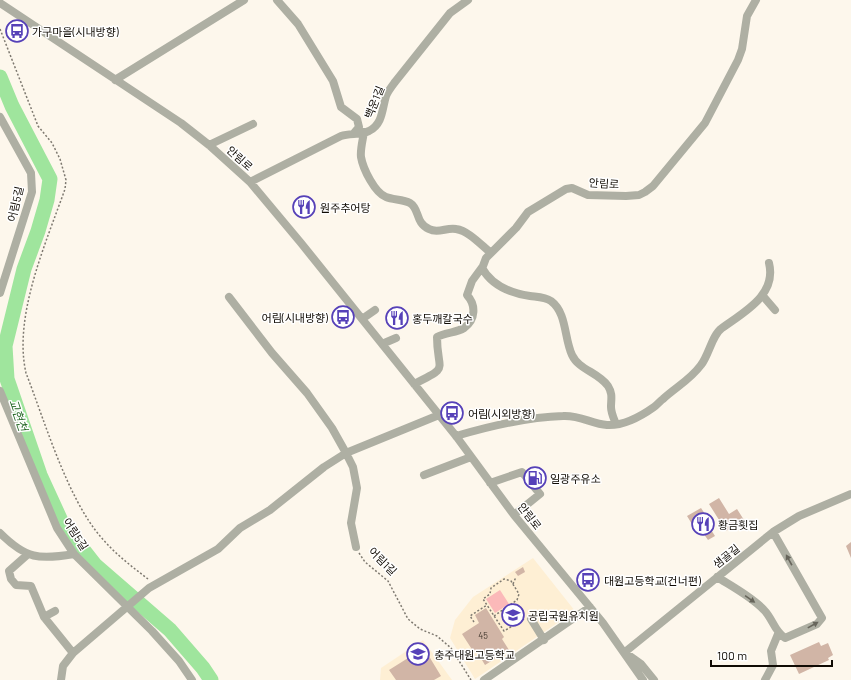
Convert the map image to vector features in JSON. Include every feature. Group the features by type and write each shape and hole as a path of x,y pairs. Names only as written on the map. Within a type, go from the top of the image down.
{"street":[{"path":"115,80 244,0"},
{"path":"277,0 298,24 333,81 342,107 357,119 359,127 354,133"},
{"name":"백운1길","path":"250,182 341,136 364,132 375,127 380,119 387,94 395,82 450,13 468,0"},
{"name":"안림로","path":"414,384 436,373 440,369 437,337 446,332 463,328 470,322 474,308 472,301 467,295 467,291 482,268 486,258 516,228 528,212 566,189 572,188 588,195 626,196 638,195 652,186 705,123 738,60 742,49 746,16 756,0"},
{"name":"안림로","path":"0,3 181,123 209,145 250,182 456,436 514,515 625,652 643,680"},
{"name":"어림5길","path":"0,293 32,192 31,173 22,154 1,123"},
{"path":"209,145 253,124"},
{"path":"364,132 361,156 372,184 377,192 385,197 410,203 415,208 421,225 430,230 439,232 455,228 465,232 491,253"},
{"path":"456,436 486,426 563,416 588,419 606,425 631,421 643,414 688,380 702,364 720,329 736,320 763,296 771,280 769,263"},
{"path":"482,268 490,280 515,293 544,298 551,301 565,325 569,346 576,362 601,378 611,392 611,406 616,424"},
{"path":"763,296 775,310"},
{"name":"어림1길","path":"229,297 272,353 307,393 332,428 346,453 353,467 357,488 351,523 356,547"},
{"path":"362,319 375,310"},
{"path":"382,344 396,338"},
{"name":"어림5길","path":"0,391 3,405 57,528 74,554 131,605 179,661 192,680"},
{"path":"61,680 63,666 73,653 152,586 218,549 240,528 270,510 324,467 346,453 439,415"},
{"path":"424,475 471,457"},
{"path":"490,483 522,472 540,494 514,515"},
{"name":"샘골길","path":"625,652 773,532 799,516 850,496"},
{"path":"717,577 764,609 771,618 778,634 785,638 817,624 822,618 773,532"},
{"path":"0,533 27,554 48,558 74,554"},
{"path":"27,554 9,571 11,579 16,585 31,586 44,617 73,653"},
{"path":"484,680 590,607"},
{"path":"44,617 55,611"},
{"path":"531,619 544,640"},
{"path":"765,680 773,665 771,650 778,634"},
{"name":"안림로","path":"625,652 641,664 654,680"}],"path":[{"path":"0,29 38,126 52,143 60,159 66,180 65,189 40,261 29,302 23,336 22,357 26,373 66,476 83,510 99,535 116,554 152,586"},
{"name":"어림1길","path":"356,547 365,562 388,581 408,619 420,629 437,636 451,648 471,680"},
{"path":"513,584 516,577"},
{"path":"494,616 517,600 520,594 511,580 504,579 491,588 490,594 483,599 494,616 504,631 523,619 531,619"},
{"path":"474,622 470,616 487,605"},
{"path":"507,607 517,622"}],"shaded area":[{"name":"공립국원유치원","path":"533,558 575,611 475,679 450,638 455,620 473,597"},
{"path":"500,590 509,604 495,613 486,599"},
{"name":"충주대원고등학교","path":"423,640 452,680 380,680 381,668"}],"building":[{"path":"719,498 729,514 737,509 744,520 726,531 709,504"},
{"path":"701,508 709,520 706,522 715,536 708,540 699,527 695,529 687,516"},
{"path":"851,542 851,558 846,546"},
{"path":"523,567 525,572 518,576 515,572"},
{"path":"486,608 504,637 502,639 509,650 485,665 476,650 473,651 462,634 479,623 475,615"},
{"path":"819,642 821,646 828,643 833,655 828,658 829,660 799,674 790,655"},
{"path":"424,648 441,676 434,680 396,680 389,670"}],"waterway":[{"name":"교현천","path":"0,77 12,106 50,179 47,200 38,231 24,269 5,346 7,379 40,475 62,523 95,565 170,630 203,668 211,680"}],"place":[{"name":"가구마을(시내방향)","path":"17,31"},
{"name":"원주추어탕","path":"304,207"},
{"name":"어림(시내방향)","path":"343,317"},
{"name":"홍두깨칼국수","path":"397,318"},
{"name":"어림(시외방향)","path":"452,413"},
{"name":"일광주유소","path":"535,478"},
{"name":"황금횟집","path":"703,524"},
{"name":"대원고등학교(건너편)","path":"588,580"},
{"name":"공립국원유치원","path":"513,615"},
{"name":"충주대원고등학교","path":"418,654"}]}
